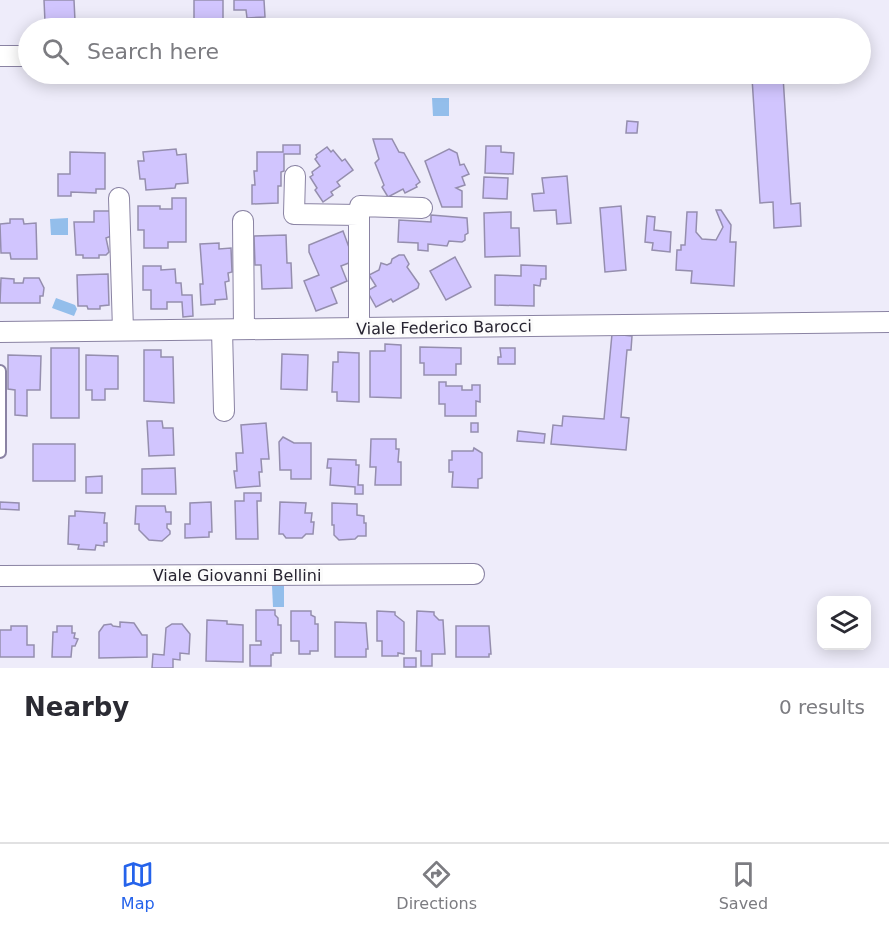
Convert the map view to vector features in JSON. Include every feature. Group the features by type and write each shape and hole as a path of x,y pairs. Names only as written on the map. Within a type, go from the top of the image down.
{"street":[{"path":"0,57 18,56"},
{"path":"295,176 294,214 359,215"},
{"path":"119,198 123,330"},
{"path":"359,328 360,206 423,208"},
{"path":"243,221 244,329"},
{"name":"Viale Federico Barocci","path":"0,332 889,322"},
{"path":"222,330 224,411"},
{"name":"Viale Giovanni Bellini","path":"0,576 474,574"}],"lane":[{"path":"0,371 0,452"}],"water":[{"path":"432,98 449,98 449,116 433,116"},
{"path":"68,218 68,235 51,235 50,219"},
{"path":"56,298 75,305 77,309 74,316 52,308"},
{"path":"272,586 284,586 284,607 273,607"}],"building":[{"path":"44,0 74,0 75,18 45,18"},
{"path":"194,0 223,0 223,18 194,18"},
{"path":"234,0 264,0 265,17 247,18 246,10 234,10"},
{"path":"752,84 784,84 791,204 800,203 801,226 774,228 773,202 760,203"},
{"path":"627,121 638,122 637,133 626,133"},
{"path":"373,139 392,139 399,152 404,153 420,182 416,185 417,187 405,193 403,189 388,197 382,187 384,185 375,163 379,159"},
{"path":"283,145 300,145 300,154 284,154 284,171 281,172 281,186 278,186 278,203 252,204 252,185 255,185 254,171 257,171 257,152 283,152"},
{"path":"486,146 501,146 501,152 514,153 513,174 485,173"},
{"path":"327,147 331,152 333,150 342,161 345,159 353,170 337,182 340,186 323,202 310,177 313,175 312,172 320,166 315,159 316,155"},
{"path":"176,149 177,155 186,154 188,183 176,184 175,188 146,190 145,179 140,179 138,161 144,161 143,152"},
{"path":"449,149 457,153 460,165 464,164 469,174 462,177 465,185 456,188 462,191 462,207 442,207 425,161"},
{"path":"70,152 105,153 105,189 96,189 96,193 71,192 71,196 58,196 58,174 70,174"},
{"path":"567,176 571,223 557,224 556,210 534,211 532,194 544,193 542,178"},
{"path":"484,177 508,178 507,199 483,198"},
{"path":"172,198 186,198 186,242 168,242 168,248 144,248 144,230 138,230 138,206 160,206 160,209 172,209"},
{"path":"621,206 626,270 605,272 600,208"},
{"path":"716,210 721,210 731,225 730,242 736,242 734,286 691,283 692,271 676,270 677,250 681,250 681,245 685,245 687,212 697,212 696,232 702,239 716,240 723,227"},
{"path":"94,211 113,211 114,235 106,238 109,252 106,255 99,255 99,258 83,258 83,255 76,255 74,222 94,222"},
{"path":"511,212 511,228 519,228 520,256 485,257 484,213"},
{"path":"431,215 467,218 468,233 465,235 465,240 462,242 449,241 447,246 428,244 428,251 418,250 418,243 398,242 399,220 431,222"},
{"path":"647,216 655,217 654,230 671,232 670,252 652,250 653,243 645,242"},
{"path":"10,219 23,219 24,224 36,223 37,259 11,259 10,253 1,253 0,224 10,223"},
{"path":"343,231 354,261 341,266 347,281 331,288 337,303 316,311 304,281 319,275 309,252 309,245"},
{"path":"286,235 287,263 291,263 292,288 262,289 261,265 255,265 254,236"},
{"path":"219,243 219,249 231,248 232,272 228,273 229,281 225,282 227,299 215,300 215,304 201,305 200,284 203,284 200,244"},
{"path":"399,255 404,255 409,264 407,267 419,284 418,288 393,302 391,299 376,307 367,291 376,286 369,275 379,270 381,263 387,265"},
{"path":"455,257 471,287 446,300 430,271"},
{"path":"521,265 546,266 546,279 541,279 540,286 534,285 534,306 495,305 495,275 521,276"},
{"path":"143,266 161,266 161,270 175,269 176,283 181,283 182,295 192,295 193,316 183,317 182,302 167,302 167,309 151,309 151,290 143,290"},
{"path":"108,274 109,305 100,306 100,309 78,306 77,275"},
{"path":"1,278 14,279 14,283 23,283 24,278 39,278 44,288 43,296 40,296 40,303 0,303"},
{"path":"612,334 632,336 631,350 627,350 621,417 629,418 626,450 551,444 553,425 562,426 563,416 604,419"},
{"path":"385,344 401,345 401,398 370,397 370,351 385,351"},
{"path":"420,347 461,348 461,364 456,364 456,375 424,375 424,363 420,363"},
{"path":"51,348 79,348 79,418 51,418"},
{"path":"500,348 515,348 515,364 498,364 498,357 501,357"},
{"path":"144,350 161,350 161,357 173,357 174,403 144,401"},
{"path":"338,352 359,353 359,402 337,401 337,392 332,392 333,362 338,362"},
{"path":"282,354 308,355 307,390 281,389"},
{"path":"8,355 41,356 40,390 27,390 27,416 15,415 15,390 8,389"},
{"path":"86,355 118,356 118,389 105,389 105,400 92,400 92,390 86,390"},
{"path":"439,382 446,382 446,386 462,386 462,390 472,390 472,385 480,385 480,402 476,401 476,416 445,416 445,404 439,404"},
{"path":"147,421 162,421 163,428 173,428 174,455 149,456"},
{"path":"266,423 269,459 261,459 260,486 236,488 234,471 237,471 236,453 243,453 241,425"},
{"path":"471,423 478,423 478,432 471,432"},
{"path":"518,431 545,434 544,443 517,441"},
{"path":"283,437 294,443 311,443 311,479 291,479 291,470 280,470 279,442"},
{"path":"371,439 396,439 396,449 399,449 398,462 401,462 401,485 375,485 376,467 370,467"},
{"path":"33,444 75,444 75,481 33,481"},
{"path":"474,448 482,453 482,478 478,479 478,488 452,487 453,472 449,472 449,460 452,460 452,451 473,451"},
{"path":"328,459 356,460 356,465 359,465 358,485 363,485 363,494 355,494 355,487 330,485 331,468 327,468"},
{"path":"175,468 176,494 142,494 142,469"},
{"path":"102,476 102,493 86,493 86,477"},
{"path":"244,493 261,493 261,501 257,501 258,539 236,539 235,501 244,501"},
{"path":"0,502 19,503 19,510 0,509"},
{"path":"211,502 212,532 209,532 209,537 185,538 185,524 190,524 190,503"},
{"path":"280,502 306,503 305,513 312,513 313,534 306,534 302,538 286,538 283,534 279,534"},
{"path":"332,503 357,504 357,515 364,516 364,523 366,523 366,536 339,540 334,535 334,525 332,525"},
{"path":"136,506 165,506 166,512 171,512 171,524 167,524 170,534 162,541 149,540 139,530 139,524 135,524"},
{"path":"75,511 105,513 107,542 104,542 104,546 96,545 95,550 78,549 79,545 68,544 69,516 75,516"},
{"path":"256,610 275,610 278,625 281,625 281,653 271,655 271,666 250,666 250,645 261,645 261,641 256,641"},
{"path":"291,611 311,611 311,615 315,617 315,624 318,624 318,651 299,654 299,641 291,641"},
{"path":"377,611 395,612 395,615 404,622 404,654 382,656 382,641 377,641"},
{"path":"417,611 434,612 439,620 443,620 445,654 432,654 432,666 421,666 421,651 416,651"},
{"path":"207,620 243,625 243,662 206,661"},
{"path":"120,622 134,623 142,635 147,635 147,657 99,658 99,632 104,625 111,624 120,627"},
{"path":"335,622 366,623 368,649 366,649 366,657 335,657"},
{"path":"172,624 182,624 190,634 189,654 180,653 180,660 173,659 173,668 152,668 153,654 164,655 166,628"},
{"path":"11,626 27,626 27,645 34,645 34,657 0,657 0,630 11,630"},
{"path":"57,626 72,626 72,633 75,633 74,638 78,639 75,646 72,646 71,657 52,657 53,632 57,632"},
{"path":"456,626 489,626 491,654 489,657 456,657"},
{"path":"404,658 416,658 416,667 404,667"}]}
